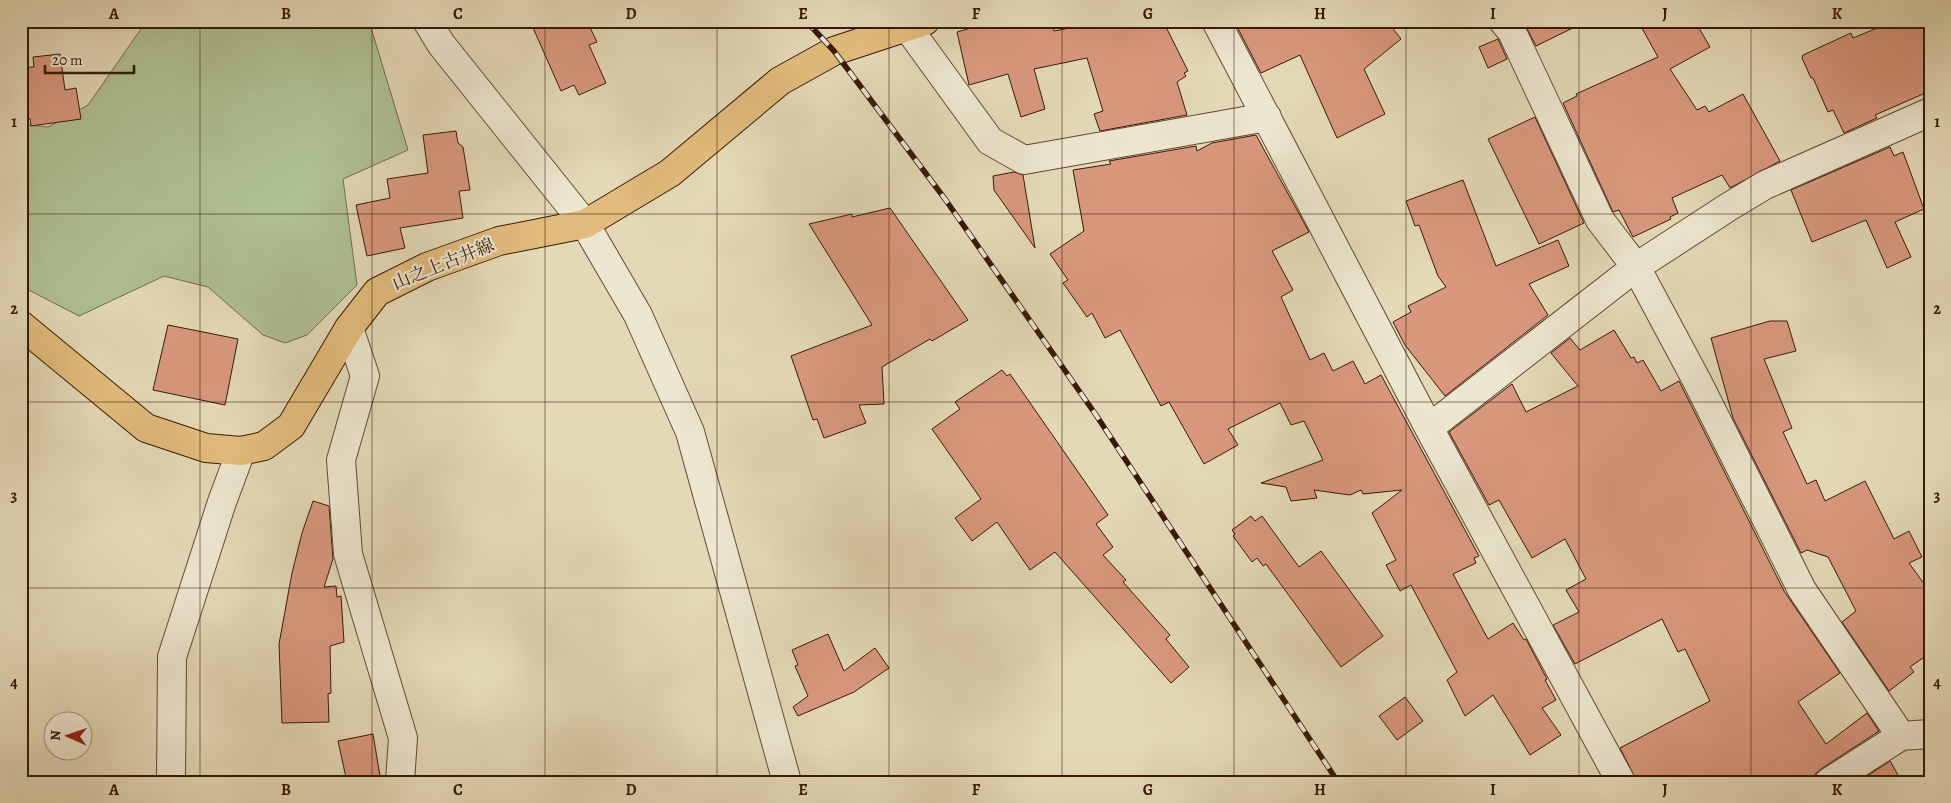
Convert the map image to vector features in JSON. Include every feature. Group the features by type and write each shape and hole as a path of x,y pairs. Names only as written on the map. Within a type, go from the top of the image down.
{"main road":[{"name":"山之上古井線","path":"21,325 146,428 206,448 241,451 264,446 291,426 349,328 377,292 427,267 499,241 585,224 670,173 780,81 834,51 911,23"}],"street":[{"path":"427,21 441,44 585,224 638,315 690,432 787,782"},
{"path":"1216,21 1429,428 1621,782"},
{"path":"1503,21 1512,32 1600,220 1636,267 1697,381 1802,590 1901,736"},
{"path":"911,23 990,141 1024,160 1267,118"},
{"path":"1429,428 1636,267 1765,185 1930,112"},
{"path":"349,328 365,376 341,460 348,554 403,738 400,782"},
{"path":"171,782 172,657 222,502 241,451"},
{"path":"1829,782 1901,736 1930,734"}],"green space":[{"path":"144,21 369,21 408,150 343,179 357,285 307,335 285,343 263,335 208,287 164,276 79,316 21,286 21,124 48,127 88,105 143,26"}],"building":[{"path":"530,21 587,21 597,42 589,45 606,83 579,95 574,85 561,91"},
{"path":"995,21 1002,21 1004,27 1031,21 1052,21 1054,31 1105,21 1163,21 1188,71 1184,73 1186,76 1177,82 1187,115 1100,131 1094,114 1103,111 1087,58 1034,69 1045,109 1021,117 1008,74 969,85 957,32"},
{"path":"1234,21 1387,21 1401,39 1364,69 1385,114 1337,138 1300,55 1261,73"},
{"path":"1523,21 1587,21 1536,46"},
{"path":"1638,21 1695,21 1710,47 1670,69 1697,110 1705,106 1709,112 1743,94 1780,161 1730,188 1722,175 1672,198 1678,213 1670,217 1671,219 1633,237 1619,210 1613,212 1563,103 1577,96 1576,94 1658,57"},
{"path":"1894,21 1930,21 1930,91 1875,115 1877,118 1844,133 1833,110 1828,112 1802,58 1803,55 1851,33 1853,38"},
{"path":"1498,39 1507,59 1488,68 1479,47"},
{"path":"60,54 65,90 76,88 81,119 31,126 30,119 21,120 21,68 34,67 33,57"},
{"path":"1535,117 1584,223 1539,244 1488,139"},
{"path":"456,131 458,143 463,147 470,190 459,191 463,218 400,228 405,248 367,256 356,205 390,198 387,179 428,173 423,135"},
{"path":"1256,135 1309,232 1272,251 1293,290 1281,297 1310,360 1324,353 1333,371 1353,361 1365,384 1381,375 1479,556 1474,558 1476,563 1453,574 1488,639 1513,623 1524,640 1526,639 1547,679 1545,680 1556,700 1542,708 1561,735 1530,755 1493,695 1465,716 1447,680 1457,672 1411,585 1400,591 1386,565 1396,560 1372,513 1402,490 1363,494 1361,490 1350,495 1314,490 1317,498 1291,501 1286,487 1261,483 1323,460 1304,421 1291,425 1280,403 1228,429 1238,445 1204,464 1169,402 1161,406 1120,330 1105,338 1092,313 1087,317 1063,283 1068,280 1050,254 1084,231 1073,170 1111,164 1109,161 1196,146 1197,151 1212,143"},
{"path":"1890,147 1894,156 1903,152 1924,209 1895,222 1911,257 1887,268 1866,220 1812,242 1791,190"},
{"path":"1014,172 1023,175 1035,248 994,190 993,176"},
{"path":"1463,180 1496,266 1558,240 1569,266 1529,284 1548,315 1445,396 1405,345 1393,322 1411,312 1408,306 1446,287 1438,276 1419,225 1415,226 1406,201"},
{"path":"890,208 968,320 932,341 930,339 882,367 884,404 859,405 866,423 824,438 817,419 813,420 791,356 872,325 809,224"},
{"path":"1770,321 1787,321 1796,351 1764,359 1792,428 1783,432 1807,484 1816,480 1825,501 1865,481 1894,539 1909,531 1922,557 1909,563 1930,592 1930,653 1910,667 1914,672 1889,691 1842,622 1856,611 1828,557 1807,550 1801,553 1733,418 1711,338"},
{"path":"168,325 238,339 225,405 153,390"},
{"path":"1614,330 1631,358 1634,357 1637,363 1643,360 1661,391 1679,381 1784,591 1840,673 1798,702 1826,744 1867,713 1879,731 1821,769 1815,774 1814,782 1637,782 1620,748 1710,701 1685,649 1678,652 1662,619 1575,664 1553,625 1579,612 1566,590 1586,579 1565,539 1532,558 1499,500 1489,505 1449,432 1512,384 1526,412 1578,386 1551,353 1570,338 1580,350"},
{"path":"1002,370 1007,376 1010,374 1108,515 1096,524 1113,547 1103,555 1126,580 1123,582 1170,635 1166,639 1189,667 1171,683 1055,552 1030,570 997,522 972,541 955,518 981,499 932,429 960,409 955,402"},
{"path":"313,501 329,506 333,559 324,587 336,586 337,597 341,596 344,642 330,646 331,693 328,694 329,722 282,723 279,644 292,573 302,533"},
{"path":"1251,516 1255,521 1262,516 1299,567 1321,551 1383,636 1341,667 1266,564 1263,566 1257,558 1252,562 1233,536 1235,534 1232,530"},
{"path":"828,634 844,671 875,648 889,668 854,692 798,716 793,707 808,696 795,666 798,665 792,650"},
{"path":"1405,697 1423,721 1397,740 1379,716"},
{"path":"373,734 381,782 347,782 338,741"},
{"path":"1890,761 1902,782 1858,782"}],"railway":[{"path":"806,21 834,51 945,199 1096,415 1338,782"}]}
